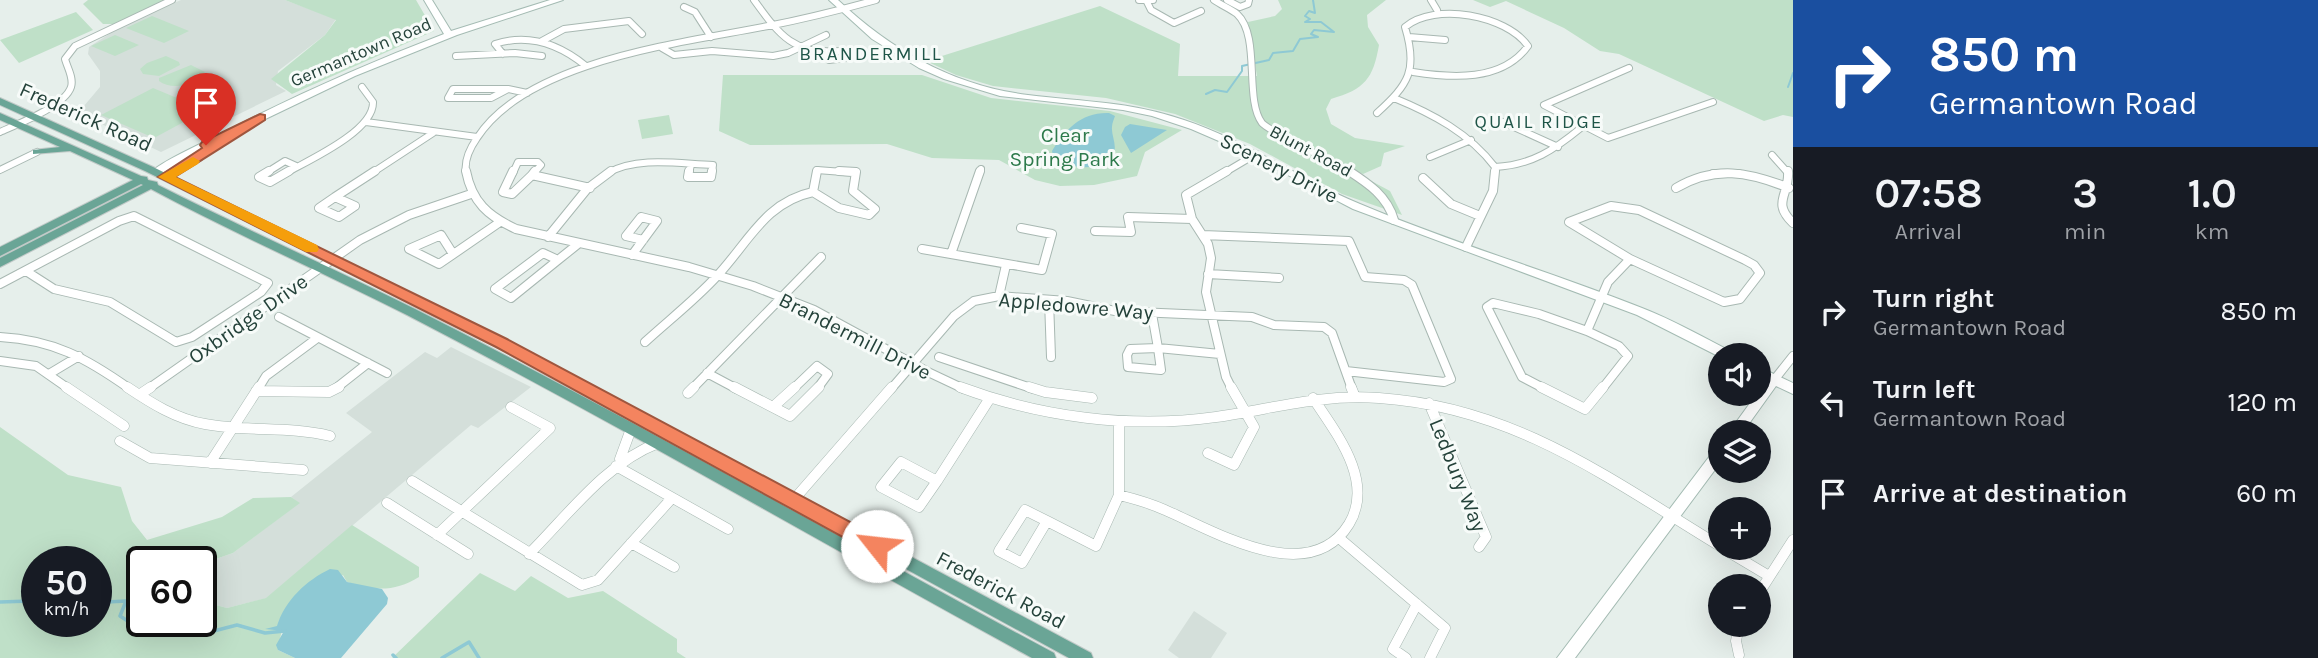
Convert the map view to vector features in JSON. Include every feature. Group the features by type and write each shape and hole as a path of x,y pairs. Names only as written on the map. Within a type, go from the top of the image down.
{"main road":[{"name":"Frederick Road","path":"0,101 160,175 502,343 794,499 938,581 1085,658"},
{"name":"Frederick Road","path":"0,116 97,160 266,244 321,267 479,347 1048,658"},
{"path":"37,152 50,139"},
{"path":"37,152 71,148"},
{"path":"83,209 110,188 114,180 112,174 100,168 97,160"},
{"name":"Germantown Road","path":"0,262 160,175"},
{"name":"Germantown Road","path":"0,252 83,209 144,183"}],"street":[{"path":"0,132 55,104 68,92 72,79 65,59 75,46 173,0"},
{"path":"428,0 448,33"},
{"name":"Germantown Road","path":"160,175 260,118 343,76 448,33 559,0"},
{"path":"754,0 781,37 799,46 825,53"},
{"name":"Scenery Drive","path":"833,0 891,49 928,70 957,82 997,93 1112,105 1155,114 1200,129 1256,154 1332,197 1601,297 1708,345"},
{"path":"471,194 466,181 466,165 477,137 498,115 527,93 586,66 876,0"},
{"path":"1139,0 1150,1 1155,13 1174,23 1201,11"},
{"name":"Blunt Road","path":"1214,0 1238,15 1243,23 1252,62 1255,107 1262,124 1371,185 1388,200 1395,212 1394,220"},
{"path":"1227,0 1240,7 1248,4 1249,0"},
{"path":"1431,0 1437,10"},
{"path":"684,7 695,12 711,37"},
{"path":"1377,113 1394,98 1413,72 1412,50 1405,27 1416,15 1437,10 1469,14 1527,40 1528,47 1524,56 1474,74 1454,77 1413,72"},
{"path":"542,41 564,29 629,21 642,34"},
{"path":"662,48 665,53 673,55 716,51 768,57 788,54 813,38 827,35"},
{"path":"1409,37 1445,40"},
{"path":"503,54 495,44 506,41 542,41 571,52 586,66"},
{"path":"456,56 527,53 542,56"},
{"path":"1629,68 1544,105 1582,127 1608,138 1713,103"},
{"path":"296,166 285,161 259,177 270,182 296,166 366,122 374,102 372,96 362,87"},
{"path":"508,89 491,98 448,98 453,89 508,89 527,93"},
{"path":"1394,98 1471,140 1495,167 1493,191 1466,247"},
{"path":"366,122 477,137"},
{"path":"1503,122 1558,148"},
{"path":"1495,167 1527,166 1549,156 1582,127"},
{"path":"335,197 433,133"},
{"path":"1430,157 1471,140"},
{"path":"0,170 37,152"},
{"path":"1208,453 1234,466 1254,427 1226,377 1206,292 1211,258 1186,200 1189,192 1256,154"},
{"path":"1772,155 1787,170 1790,179 1781,206 1783,213 1793,223"},
{"path":"518,162 538,162 541,165 532,175 512,194 503,192 518,162"},
{"path":"548,237 603,174 624,165 691,164"},
{"path":"951,254 981,169"},
{"path":"817,170 856,172 853,191 875,209 869,215 861,215 822,200 813,192 817,170"},
{"path":"1676,188 1707,172 1723,171 1757,176 1788,187"},
{"path":"532,175 590,188"},
{"path":"1423,178 1451,204 1480,216"},
{"path":"645,342 718,275 779,205 797,195 813,192"},
{"name":"Brandermill Drive","path":"471,194 476,203 500,222 548,237 718,275 782,297 842,324 911,365 990,398 1119,421 1169,421 1245,412 1313,398 1355,397 1429,403 1468,412 1555,445 1708,539"},
{"name":"Oxbridge Drive","path":"139,395 241,326 321,267 393,222 471,194"},
{"path":"1604,207 1633,208 1745,260 1754,265 1760,274 1740,299 1724,302 1630,259 1569,222 1604,207"},
{"path":"0,285 26,271 119,221 135,216 268,283 261,292 224,316 185,341 176,342 110,302 54,289 26,271"},
{"path":"1095,231 1131,232 1128,217 1192,219"},
{"path":"453,254 441,235 409,249 439,264 500,222"},
{"path":"922,249 1006,265 1039,270 1044,268 1052,234 1021,228"},
{"path":"1203,235 1349,241 1365,277 1404,279 1412,285 1451,379 1444,382 1346,371 1355,397"},
{"path":"632,255 643,240"},
{"path":"559,261 543,253 495,289 511,298 559,261 578,244"},
{"path":"688,393 821,257"},
{"path":"1587,331 1608,282 1630,259"},
{"path":"999,296 1006,265"},
{"path":"1208,275 1279,278"},
{"name":"Appledowre Way","path":"783,512 911,365 965,306 974,301 999,296 1152,314 1252,317 1274,325 1324,327 1332,333 1346,371"},
{"path":"1049,300 1051,357"},
{"path":"1493,303 1516,308 1587,331 1619,346 1628,356 1585,410 1522,377 1487,307 1493,303"},
{"path":"1152,314 1158,350 1220,354"},
{"path":"224,316 241,326"},
{"path":"278,317 316,339 387,373"},
{"path":"0,337 54,345 79,356 139,395 189,421 233,426 291,427 330,436"},
{"path":"210,463 266,376 316,339"},
{"path":"49,374 79,356"},
{"path":"1745,420 1793,356"},
{"path":"939,357 1045,392 1092,398"},
{"path":"0,361 36,366 124,426"},
{"path":"256,391 329,392 342,385 368,363"},
{"path":"707,373 790,416 824,382 828,374 817,366 773,407"},
{"path":"1771,378 1793,389"},
{"path":"1041,409 1045,392"},
{"path":"937,481 901,462 881,487 919,507 937,481 990,398"},
{"path":"1119,495 1148,501 1229,541 1265,553 1290,554 1315,550 1339,538 1354,514 1360,492 1359,483 1356,470 1313,398"},
{"name":"Ledbury Way","path":"1429,403 1486,537 1479,547"},
{"path":"438,535 550,428 511,407"},
{"path":"1047,521 1022,563 999,551 1025,510 1047,521 1096,546 1119,495 1119,421"},
{"path":"616,466 624,454 631,429"},
{"path":"120,441 150,458 303,470"},
{"path":"529,554 616,466 637,451 658,443"},
{"path":"616,466 728,529"},
{"path":"1565,658 1708,470"},
{"path":"412,481 578,583 587,584 598,580 672,498"},
{"path":"387,503 468,554"},
{"path":"1339,538 1445,628 1430,658"},
{"path":"1770,574 1793,540"},
{"path":"631,543 674,566"},
{"name":"Brandermill Drive","path":"1743,560 1766,574"},
{"path":"1406,658 1393,649 1417,604"},
{"path":"1737,637 1739,655"}],"shaded area":[{"path":"181,0 285,0 336,19 325,35 278,71 276,85 286,91 161,152 78,113 100,87 100,71 88,54 89,47 123,25"},
{"path":"451,347 531,387 478,428 471,425 267,598 227,608 217,605 217,559 233,553 299,503 291,497 372,432 346,413 425,352 437,358"},
{"path":"1194,611 1227,633 1211,658 1179,658 1168,650"}],"green space":[{"path":"88,0 167,0 114,24 103,24 83,4"},
{"path":"285,0 416,0 434,31 292,94 271,79 325,35 336,20"},
{"path":"1278,0 1386,0 1367,15 1368,27 1379,45 1370,74 1360,86 1331,99 1326,109 1331,124 1355,138 1405,146 1384,153 1381,166 1363,174 1332,160 1390,191 1402,215 1342,194 1250,144 1175,114 1106,98 993,86 956,75 926,61 1100,6 1180,44 1178,76 1257,76 1248,22 1275,16 1282,9"},
{"path":"1473,0 1793,0 1793,117 1783,115 1764,121 1619,54 1600,51 1564,28 1506,1 1490,7"},
{"path":"76,12 93,30 19,63 0,40"},
{"path":"152,16 189,31 164,43 126,28"},
{"path":"115,35 139,45 115,56 91,46"},
{"path":"166,56 180,65 159,76 143,74 140,69 147,63"},
{"path":"191,65 205,72 190,83 170,86 159,81 159,78"},
{"name":"Clear Spring Park","path":"723,75 922,75 991,98 1110,111 1182,130 1145,152 1137,176 1094,185 1060,186 1035,180 999,160 932,158 887,144 750,145 719,131"},
{"path":"153,88 206,110 154,138 101,115"},
{"path":"669,115 673,134 642,139 638,120"},
{"path":"0,427 68,475 121,487 132,521 147,540 222,517 253,498 291,497 300,503 233,553 217,559 217,546 126,546 126,637 217,637 217,605 227,608 266,598 352,525 419,567 419,577 393,588 366,587 347,582 343,575 279,620 278,626 282,629 278,650 295,658 0,658"},
{"path":"480,573 515,591 531,576 568,598 603,591 677,639 677,652 686,658 392,658"}],"water":[{"path":"1109,113 1115,116 1112,130 1115,148 1108,161 1085,167 1068,165 1054,159 1052,151 1075,123 1090,115"},
{"path":"1130,124 1167,130 1131,153 1121,135"},
{"path":"330,569 338,570 347,582 382,589 388,598 387,604 341,658 295,658 278,650 276,645 284,631 265,629 277,626 291,599 313,579"}],"waterway":[{"path":"1206,94 1215,90 1227,92 1242,71 1242,66 1269,60 1273,53 1293,51 1300,39 1318,37 1311,34 1314,30 1334,32 1321,22 1305,22 1310,19 1305,16 1309,11 1315,13 1313,0"},
{"path":"1788,87 1793,73"},
{"path":"0,602 21,601"},
{"path":"112,602 126,601"},
{"path":"126,601 120,616 126,620"},
{"path":"217,630 237,625 265,633 285,631"},
{"path":"442,658 469,642 479,658"},
{"path":"393,655 396,658"}],"slow traffic":[{"path":"193,161 165,177 312,249"}],"district":[{"name":"BRANDERMILL","path":"871,54"},
{"name":"QUAIL RIDGE","path":"1539,122"}],"route":[{"path":"206,145 260,118 165,177 502,343 877,546"}]}
